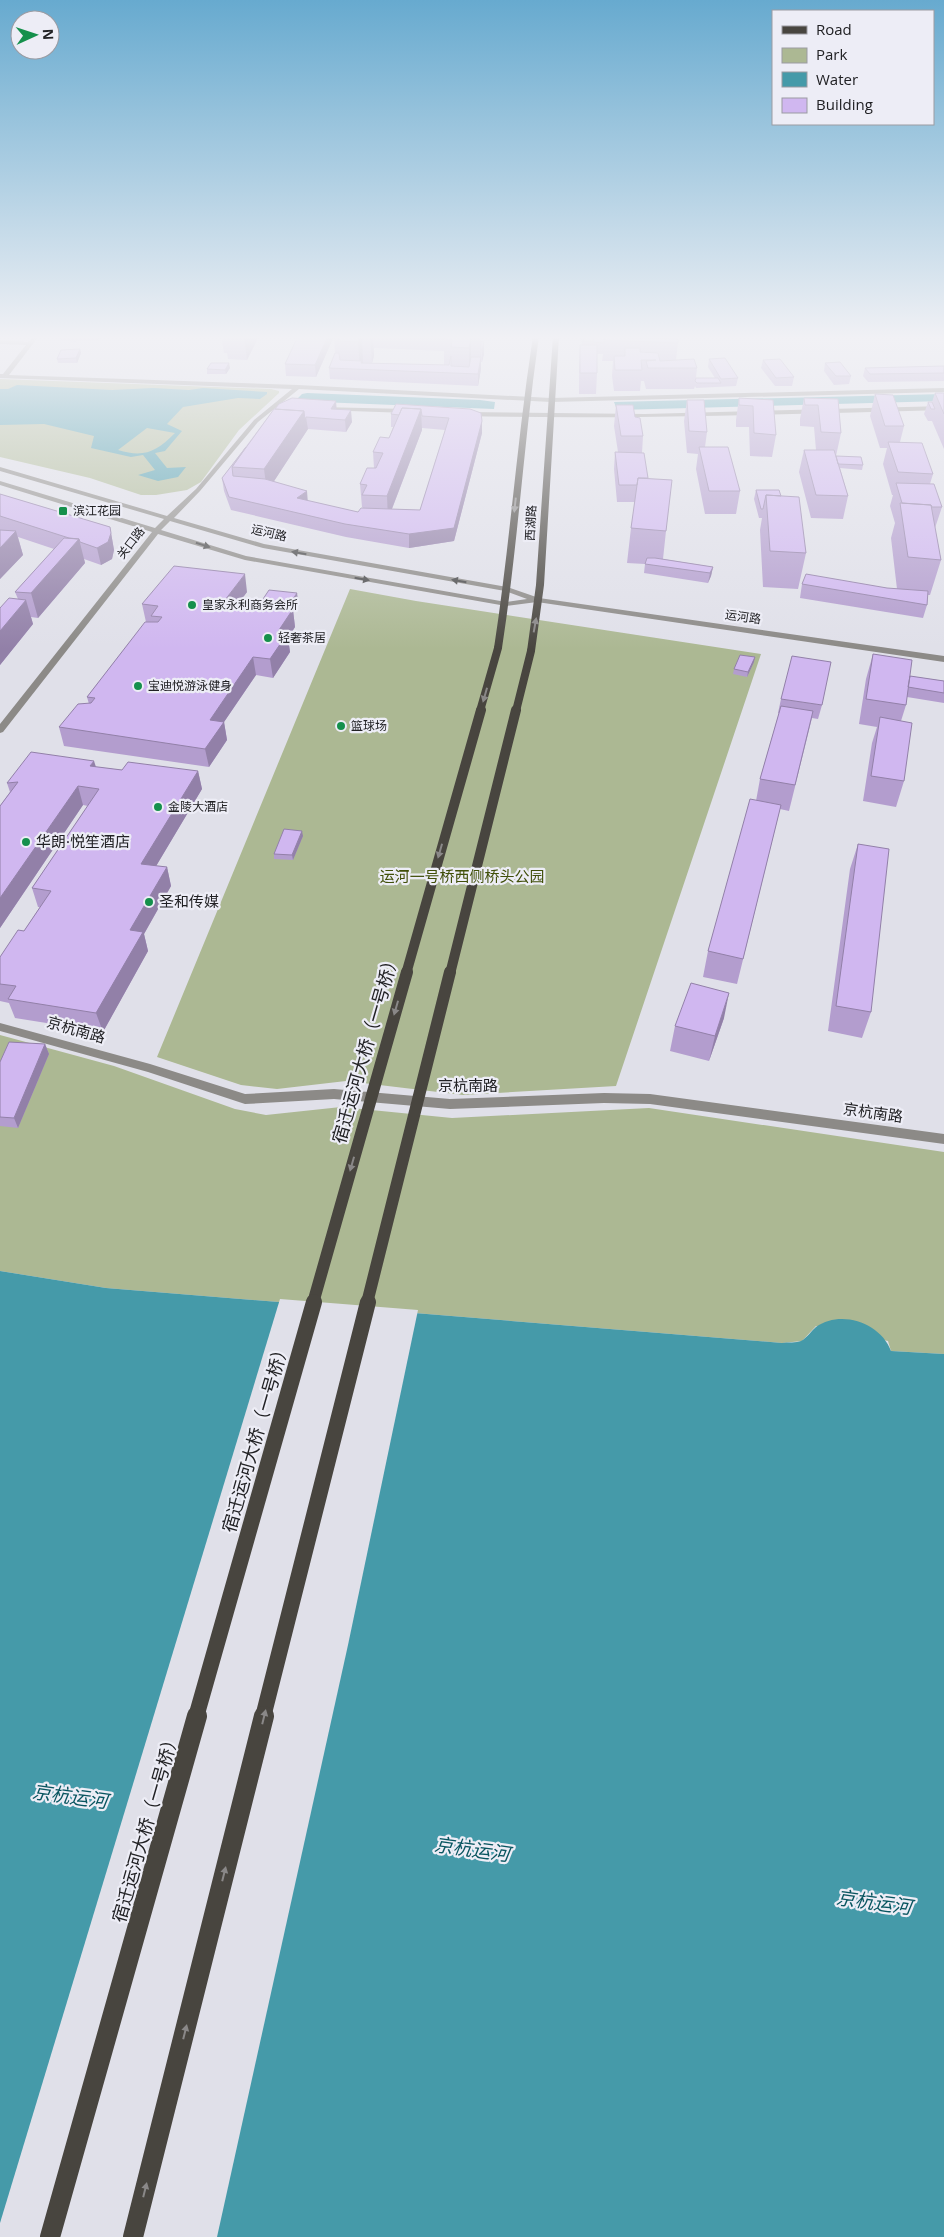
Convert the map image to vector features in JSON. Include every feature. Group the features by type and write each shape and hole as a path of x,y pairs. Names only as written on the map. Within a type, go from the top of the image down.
{"main road":[{"name":"西湖路","path":"498,648 506,604 522,440"},
{"name":"西湖路","path":"133,2237 530,651 538,600 548,440"},
{"name":"宿迁运河大桥（一号桥）","path":"50,2237 498,648"}],"street":[{"name":"关口路","path":"0,730 157,530 198,490 239,440"},
{"name":"运河路","path":"0,469 66,490 263,546 507,589 538,600 944,659"},
{"name":"运河路","path":"0,483 245,558 506,604 538,600"},
{"name":"京杭南路","path":"0,1027 88,1050 245,1099 334,1094 450,1104 604,1098 650,1099 944,1139"}],"green space":[{"path":"0,440 231,440 201,482 187,490 156,495 141,495 90,478 0,457"},
{"name":"运河一号桥西侧桥头公园","path":"350,589 416,601 761,654 616,1086 463,1095 346,1081 277,1089 241,1085 157,1057"},
{"path":"0,1035 114,1066 235,1109 266,1115 341,1107 452,1118 649,1108 944,1152 944,1354 891,1351 888,1341 816,1326 802,1341 782,1343 106,1288 0,1271"}],"water":[{"path":"93,440 131,440 118,450 142,453 155,449 167,440 174,440 165,451 155,453 167,468 186,467 178,477 158,481 138,475 155,470 143,455 131,457 91,448"},
{"name":"京杭运河","path":"0,1271 106,1288 782,1343 801,1341 816,1327 826,1322 848,1319 869,1326 879,1333 891,1351 944,1354 944,2237 0,2237"}],"pier":[{"path":"280,1299 418,1310 348,1645 217,2237 0,2237 0,2223"}],"building":[{"path":"251,440 284,440 264,469 232,467"},
{"path":"378,440 409,440 387,496 362,495 367,485 360,484 367,468 376,468 383,453 373,452"},
{"path":"442,440 477,440 454,528 409,534 345,524 229,497 222,478 246,447 232,467 233,476 265,479 307,491 297,498 358,512 361,508 420,510"},
{"path":"888,442 922,443 933,474 898,472"},
{"path":"699,447 728,447 740,491 709,491"},
{"path":"804,450 834,450 848,496 816,495"},
{"path":"615,452 644,453 648,478 638,478 637,485 619,485"},
{"path":"836,456 861,457 863,465 838,464"},
{"path":"638,478 672,480 666,531 631,528"},
{"path":"896,483 934,484 942,507 902,503"},
{"path":"756,490 779,490 781,496 766,495 763,509 761,509"},
{"path":"0,494 110,527 111,533 108,542 97,548 80,542 79,539 69,538 0,516"},
{"path":"766,495 799,497 806,553 770,551"},
{"path":"900,503 931,505 941,560 908,557"},
{"path":"0,530 16,531 0,548"},
{"path":"64,538 79,539 31,593 15,592"},
{"path":"647,558 713,567 710,573 645,564"},
{"path":"174,566 245,574 225,600 293,609 277,633 287,634 270,659 253,657 210,720 224,722 205,749 59,727 78,704 91,703 95,698 87,697 145,622 158,622 162,617 151,616 158,606 142,604"},
{"path":"806,574 887,588 928,591 927,605 802,584"},
{"path":"269,590 297,593 287,608 259,605"},
{"path":"9,598 26,600 0,631 0,608"},
{"path":"873,654 912,660 906,705 866,699"},
{"path":"740,655 755,657 748,672 734,669"},
{"path":"792,656 831,662 822,705 781,699"},
{"path":"910,676 944,681 944,693 908,687"},
{"path":"781,706 813,711 795,785 760,779"},
{"path":"880,717 912,723 904,781 871,776"},
{"path":"31,752 94,761 90,766 122,770 128,762 198,771 141,864 167,867 130,930 143,932 96,1013 8,999 16,986 0,984 0,957 18,930 24,931 51,891 32,888 99,789 78,786 0,898 0,806 18,782 7,783"},
{"path":"750,799 781,805 743,959 708,951"},
{"path":"284,829 302,831 292,855 274,854"},
{"path":"858,844 889,849 871,1012 836,1006"},
{"path":"691,983 729,993 715,1036 675,1026"},
{"path":"9,1042 45,1044 14,1118 0,1117 0,1062"}],"place":[{"name":"滨江花园","path":"63,511"},
{"name":"皇家永利商务会所","path":"192,605"},
{"name":"轻奢茶居","path":"268,638"},
{"name":"宝迪悦游泳健身","path":"138,686"},
{"name":"篮球场","path":"341,726"},
{"name":"金陵大酒店","path":"158,807"},
{"name":"华朗·悦笙酒店","path":"26,842"},
{"name":"圣和传媒","path":"149,902"}]}
